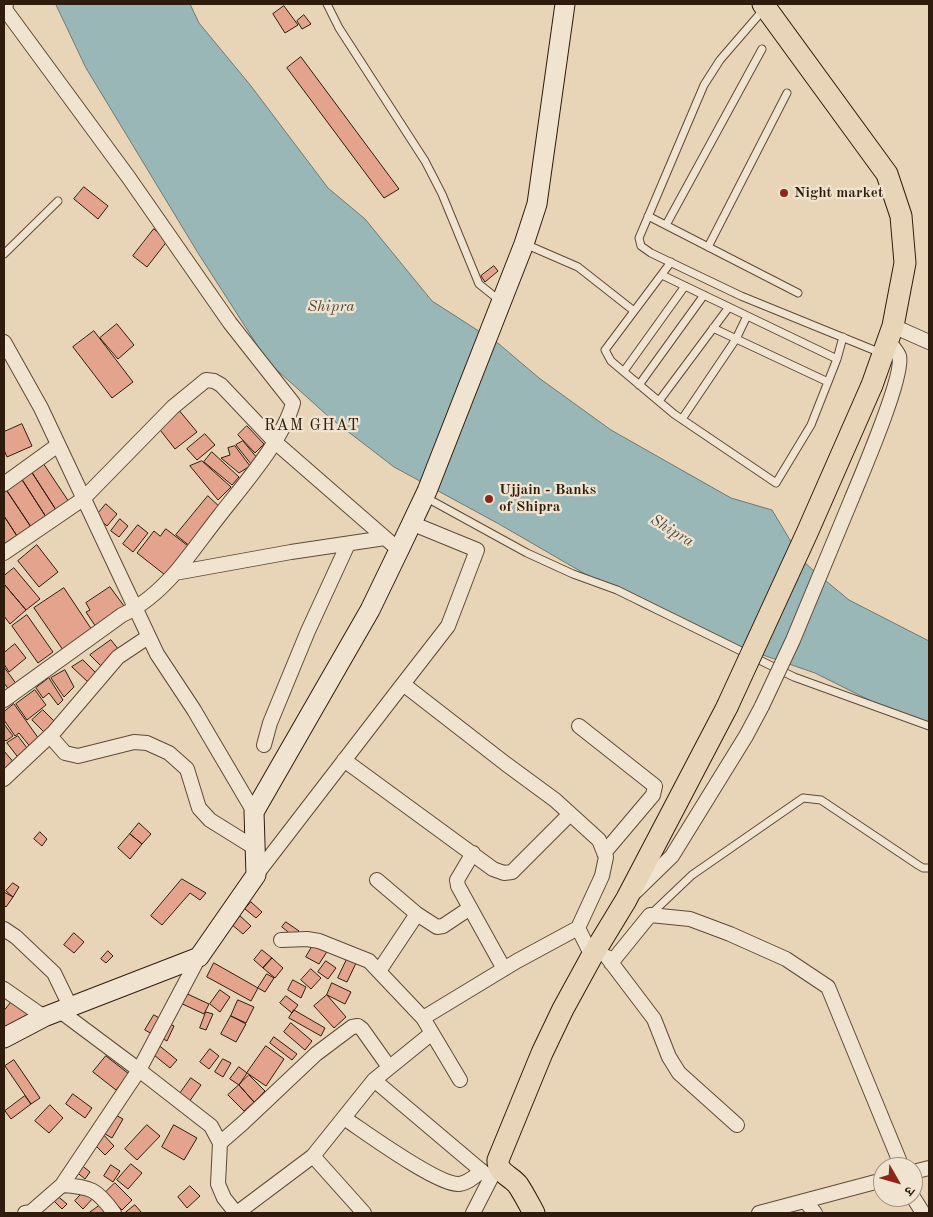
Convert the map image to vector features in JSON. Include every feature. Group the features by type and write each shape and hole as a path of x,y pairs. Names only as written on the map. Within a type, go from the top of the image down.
{"main road":[{"path":"4,1038 58,1012 199,957 256,875 254,812 370,610 400,550 426,493 524,244 537,204 565,4"},
{"path":"493,1171 517,1118 542,1053 563,1008 601,955 626,900 727,707 807,533 872,385 888,340 905,263 900,216 886,174 765,5"},
{"path":"493,1171 500,1179 503,1189 520,1213"},
{"path":"493,1171 516,1183 534,1213"}],"street":[{"path":"4,700 122,616 135,609 175,573 275,442 293,403 230,323 129,178 4,8 5,4"},
{"path":"888,340 929,342"},
{"path":"626,900 672,856 746,736 793,640 872,448 899,373 899,357 888,340"},
{"path":"4,342 41,408 156,654 194,710 254,812"},
{"path":"4,553 83,499 173,407 206,380 214,381 221,385 275,442 400,550"},
{"path":"4,484 58,445"},
{"path":"256,875 448,626 478,550 411,523"},
{"path":"175,573 385,538"},
{"path":"264,745 270,723 308,631 348,544"},
{"path":"4,779 50,736 118,657 148,637"},
{"path":"403,684 554,800 600,840 606,857 602,876 578,928 504,969 423,1018"},
{"path":"579,726 655,786 653,795 604,852"},
{"path":"50,736 65,753 78,756 134,742 147,744 169,753 188,769 199,808 210,820 255,848"},
{"path":"344,760 493,869 504,873 512,872 570,814"},
{"path":"473,853 456,880 504,969"},
{"path":"377,880 417,914 437,927 443,926 470,908"},
{"path":"380,971 417,914"},
{"path":"601,955 650,915 690,919 730,934 786,959 828,987 898,1157"},
{"path":"578,928 654,1019 669,1057 679,1073 737,1125"},
{"path":"4,929 16,937 54,973 58,1012"},
{"path":"281,940 307,939 319,941 369,961 423,1018 460,1080"},
{"path":"26,1213 31,1212 62,1185 139,1070 199,957"},
{"path":"4,989 58,1012 139,1070 211,1126 220,1143 218,1184 224,1198 236,1213 313,1156 374,1080 432,1033"},
{"path":"220,1143 316,1054 352,1027 358,1026 362,1029 389,1066"},
{"path":"374,1080 493,1171"},
{"path":"344,1118 408,1160 449,1183 459,1184 467,1182 493,1171"},
{"path":"313,1156 364,1213"},
{"path":"473,1213 493,1171"},
{"path":"767,1212 873,1183"},
{"path":"62,1185 91,1189 104,1200 114,1213"},
{"path":"805,1201 815,1213"}],"lane":[{"path":"327,4 338,28 425,161 442,194 479,284 499,308"},
{"path":"765,5 720,60 704,86 639,238 641,246 741,296 843,337 888,340"},
{"path":"666,226 762,48"},
{"path":"708,247 787,93"},
{"path":"4,254 58,201"},
{"path":"648,216 798,293"},
{"path":"524,244 578,267 634,310"},
{"path":"671,262 605,350 611,361 659,402 776,483 811,425 843,337"},
{"path":"662,275 836,358"},
{"path":"624,372 685,286"},
{"path":"639,385 704,295"},
{"path":"659,402 729,307"},
{"path":"682,419 736,339 747,316"},
{"path":"713,328 828,382"},
{"path":"426,493 527,553 573,574 617,590 794,677 929,726"},
{"path":"650,915 692,876 803,798 821,800 918,865 923,868 929,868"}],"water":[{"name":"Shipra","path":"56,4 190,4 199,23 251,86 328,188 365,219 432,301 499,344 539,378 611,430 731,498 772,510 802,560 814,571 849,600 929,641 929,730 815,673 702,634 642,607 499,524 394,467 329,417 268,362 198,253 86,68"}],"building":[{"path":"284,6 298,25 285,33 273,14"},
{"path":"304,15 311,24 302,29 297,21"},
{"path":"301,57 399,189 384,198 287,68"},
{"path":"84,187 108,206 98,219 74,199"},
{"path":"154,229 168,240 147,267 133,256"},
{"path":"494,266 498,271 485,282 481,276"},
{"path":"117,324 134,345 118,359 100,338"},
{"path":"94,331 133,382 112,398 73,347"},
{"path":"178,409 197,432 175,449 157,426"},
{"path":"22,424 32,446 7,457 4,450 4,432"},
{"path":"247,426 264,444 255,453 238,435"},
{"path":"205,434 215,445 197,460 187,449"},
{"path":"243,441 258,459 251,464 236,445"},
{"path":"235,446 250,466 239,473 221,458 230,455 228,448"},
{"path":"212,452 239,477 232,485 204,462"},
{"path":"202,461 231,487 218,500 190,466"},
{"path":"43,463 71,505 58,513 31,471"},
{"path":"31,471 58,513 48,520 21,478"},
{"path":"21,478 48,520 33,530 5,488"},
{"path":"5,488 33,530 19,539 4,516"},
{"path":"208,496 222,509 191,547 176,535"},
{"path":"106,504 117,514 107,526 96,516"},
{"path":"4,516 19,539 7,547 4,542"},
{"path":"120,519 128,526 119,537 111,531"},
{"path":"138,525 148,533 133,552 123,544"},
{"path":"166,529 192,549 169,578 137,553 154,531 160,536"},
{"path":"37,545 58,572 39,587 18,561"},
{"path":"14,568 40,599 26,610 4,584 4,576"},
{"path":"4,584 26,610 10,624 4,616"},
{"path":"110,587 127,610 98,630 86,612 90,610 86,603"},
{"path":"64,588 92,630 63,650 34,608"},
{"path":"27,615 53,652 38,663 12,626"},
{"path":"111,640 119,650 103,668 90,655"},
{"path":"15,644 26,658 9,672 4,664 4,653"},
{"path":"83,660 97,674 89,683 72,667"},
{"path":"4,667 17,685 10,691 4,683"},
{"path":"65,670 74,687 64,697 51,678"},
{"path":"49,678 63,700 58,705 49,693 43,698 36,688"},
{"path":"35,690 46,705 27,720 16,704"},
{"path":"14,704 39,739 32,749 19,733 15,736 4,720 4,712"},
{"path":"43,710 58,725 47,735 32,720"},
{"path":"4,724 13,736 6,741 4,739"},
{"path":"18,736 30,752 20,760 7,743"},
{"path":"4,751 16,765 4,777"},
{"path":"139,823 151,834 142,844 130,834"},
{"path":"40,832 47,839 42,846 34,839"},
{"path":"130,834 142,844 130,859 118,848"},
{"path":"182,879 206,893 200,900 190,893 162,925 151,916"},
{"path":"13,883 19,887 13,897 6,891"},
{"path":"4,892 13,897 6,907 4,905"},
{"path":"251,902 262,912 256,918 245,909"},
{"path":"239,915 251,926 243,934 231,924"},
{"path":"286,922 299,931 294,937 282,927"},
{"path":"74,933 84,942 74,953 64,945"},
{"path":"315,942 328,950 319,964 306,957"},
{"path":"262,950 272,958 263,968 254,960"},
{"path":"108,951 113,956 106,963 101,959"},
{"path":"348,957 357,961 347,982 338,978"},
{"path":"272,958 283,968 275,978 263,968"},
{"path":"326,961 336,968 328,979 318,972"},
{"path":"214,963 258,988 251,1001 207,977"},
{"path":"311,969 321,978 311,989 301,980"},
{"path":"267,974 274,978 265,992 258,988"},
{"path":"293,980 306,987 301,998 288,990"},
{"path":"332,983 351,992 345,1004 327,995"},
{"path":"220,990 230,997 220,1012 210,1004"},
{"path":"181,991 209,1004 204,1014 176,1001"},
{"path":"327,995 346,1017 334,1028 314,1006"},
{"path":"286,996 298,1005 292,1013 280,1003"},
{"path":"13,1000 30,1015 12,1030 4,1026 4,1011"},
{"path":"238,1000 254,1007 246,1023 231,1016"},
{"path":"294,1010 325,1028 321,1036 289,1018"},
{"path":"206,1012 213,1014 206,1030 200,1028"},
{"path":"154,1015 161,1019 152,1034 145,1030"},
{"path":"231,1016 246,1024 236,1042 221,1034"},
{"path":"165,1022 174,1026 167,1041 158,1036"},
{"path":"291,1023 312,1041 305,1050 284,1032"},
{"path":"274,1037 297,1054 292,1060 270,1043"},
{"path":"156,1043 177,1060 170,1068 149,1051"},
{"path":"266,1046 284,1059 266,1086 247,1073"},
{"path":"210,1049 219,1056 209,1069 200,1062"},
{"path":"106,1056 129,1074 116,1090 93,1072"},
{"path":"223,1059 231,1063 223,1077 215,1072"},
{"path":"14,1060 40,1098 31,1104 5,1066"},
{"path":"239,1067 247,1073 239,1085 230,1079"},
{"path":"249,1075 265,1091 254,1102 239,1085"},
{"path":"191,1078 201,1085 189,1102 179,1095"},
{"path":"239,1085 254,1102 244,1111 228,1095"},
{"path":"73,1094 92,1108 85,1118 66,1104"},
{"path":"25,1096 31,1104 11,1119 5,1111"},
{"path":"50,1105 63,1118 49,1133 35,1121"},
{"path":"110,1112 123,1119 112,1138 100,1131"},
{"path":"147,1125 160,1136 137,1160 125,1149"},
{"path":"174,1125 197,1138 184,1160 162,1147"},
{"path":"100,1131 114,1146 105,1155 90,1140"},
{"path":"80,1164 90,1172 85,1179 74,1170"},
{"path":"131,1164 142,1173 128,1189 117,1180"},
{"path":"111,1165 120,1171 113,1182 104,1176"},
{"path":"115,1183 132,1200 122,1210 105,1193"},
{"path":"190,1186 200,1196 187,1208 178,1197"},
{"path":"85,1190 94,1197 83,1209 75,1201"},
{"path":"55,1194 67,1204 62,1209 51,1198"},
{"path":"103,1203 110,1213 89,1213"},
{"path":"135,1205 142,1213 125,1213"}],"place":[{"name":"Night market","path":"784,193"},
{"name":"Ujjain - Banks of Shipra","path":"489,499"}],"district":[{"name":"RAM GHAT","path":"312,426"}]}
